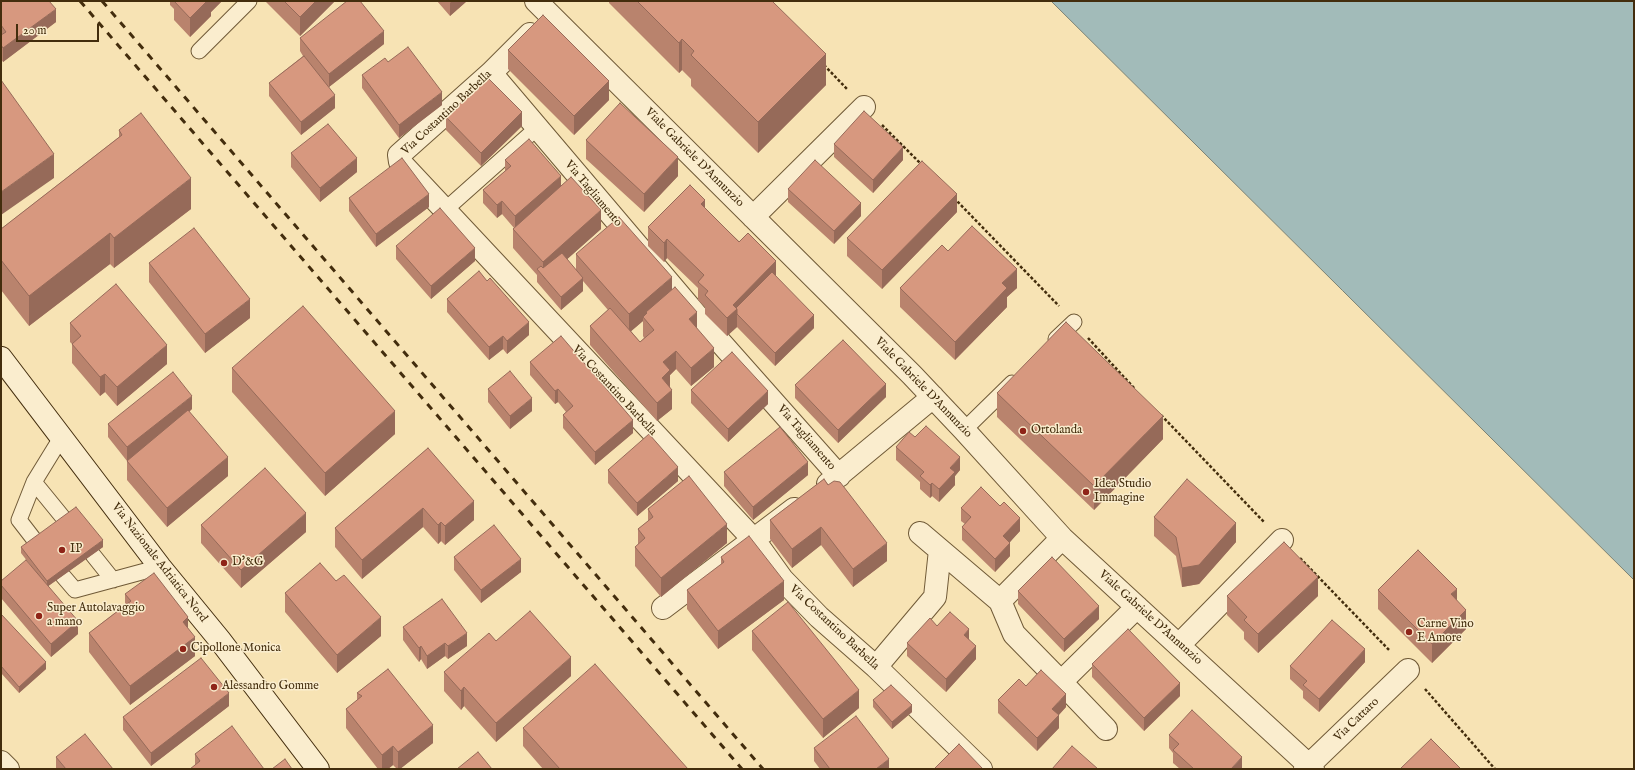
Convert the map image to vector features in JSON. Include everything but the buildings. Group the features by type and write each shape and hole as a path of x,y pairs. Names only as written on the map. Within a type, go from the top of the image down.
{"street":[{"name":"Via Costantino Barbella","path":"544,8 491,73 399,155 400,162 754,540 782,579 819,617 876,667 982,769"},
{"name":"Viale Gabriele D'Annunzio","path":"544,8 933,397 1062,538 1309,768"},
{"name":"Via Tagliamento","path":"491,73 698,317 839,476"},
{"path":"753,217 864,107"},
{"name":"Via Nazionale Adriatica Nord","path":"1,358 34,398 61,438 160,567 219,639 318,769"},
{"name":"Via Tagliamento","path":"663,608 839,476 933,397"},
{"path":"920,533 1000,601 1014,634 1106,729"},
{"path":"1000,601 1062,538"},
{"path":"1178,645 1282,540"},
{"path":"876,667 935,597 940,550"},
{"path":"1061,682 1137,607"},
{"name":"Via Cattaro","path":"1309,768 1408,670"},
{"path":"1,762 8,769"}],"lane":[{"path":"199,51 249,1"},
{"path":"445,210 537,128"},
{"path":"1046,349 1074,322"},
{"path":"964,430 1024,370"},
{"path":"36,542 19,520 34,482 61,438"},
{"path":"34,482 65,520"},
{"path":"93,556 113,580"},
{"path":"63,576 75,590 160,567"}],"path":[{"path":"1408,670 1495,769"}],"water":[{"path":"1051,1 1634,1 1634,580"}],"railway":[{"path":"80,1 742,769"},
{"path":"102,1 763,769"}],"place":[{"name":"Ortolanda","path":"1023,431"},
{"name":"Idea Studio Immagine","path":"1086,492"},
{"name":"IP","path":"62,550"},
{"name":"D'&G","path":"224,563"},
{"name":"Super Autolavaggio a mano","path":"39,616"},
{"name":"Carne Vino E Amore","path":"1409,632"},
{"name":"Cipollone Monica","path":"183,649"},
{"name":"Alessandro Gomme","path":"214,687"}]}
